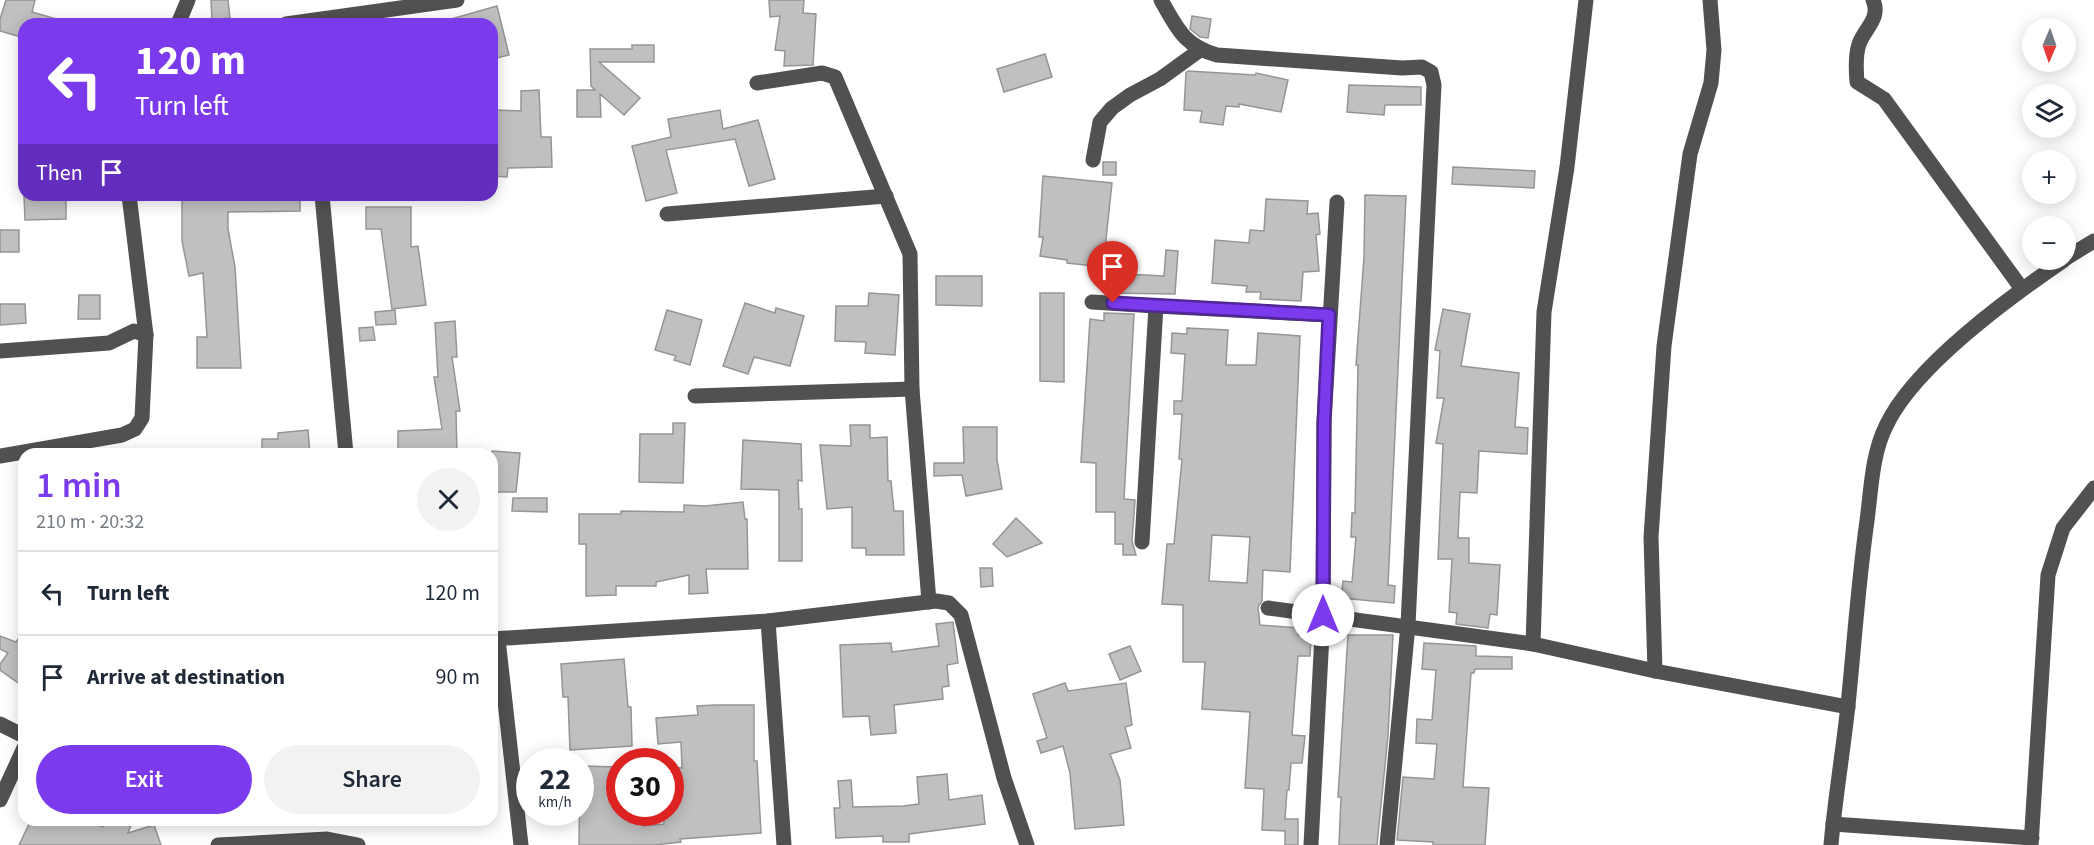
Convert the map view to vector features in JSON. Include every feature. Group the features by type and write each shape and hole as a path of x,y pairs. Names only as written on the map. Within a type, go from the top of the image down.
{"street":[{"path":"180,18 188,0"},
{"path":"329,18 457,0"},
{"path":"1161,0 1179,33 1200,50 1217,55 1402,68 1422,67 1431,72 1434,85 1408,625 1387,845"},
{"path":"1533,644 1544,312 1568,167 1586,0"},
{"path":"1655,671 1651,537 1664,346 1690,154 1711,83 1714,50 1710,0"},
{"path":"1873,0 1876,8 1872,24 1859,44 1857,82 1884,99 2022,289"},
{"path":"1093,160 1100,122 1112,108 1130,94 1160,79 1200,50"},
{"path":"757,83 822,73 835,77 910,255 912,389 929,602"},
{"path":"667,214 886,196"},
{"path":"47,448 123,435 135,429 142,418 146,335 130,201"},
{"path":"323,201 345,448"},
{"path":"1311,845 1323,615 1324,422 1337,202"},
{"path":"2076,252 2094,241"},
{"path":"1831,845 1848,707 1860,572 1878,450 1885,426 1898,405 1931,365 2022,289 2049,270"},
{"path":"1092,302 1329,315"},
{"path":"1142,542 1156,306"},
{"path":"0,351 109,343 134,331 146,335"},
{"path":"694,396 912,389"},
{"path":"0,456 18,453"},
{"path":"1833,824 2031,842 2048,575 2063,528 2094,488"},
{"path":"498,639 768,621 929,602 949,603 961,615 1004,778 1027,845"},
{"path":"1268,608 1408,625 1533,644 1655,671 1848,707"},
{"path":"768,621 784,845"},
{"path":"498,663 521,845"},
{"path":"0,724 18,733"},
{"path":"0,800 18,761"},
{"path":"218,845 327,839 358,845"}],"building":[{"path":"6,0 35,0 32,12 53,18 18,18 18,36 0,31 0,19"},
{"path":"211,0 228,0 230,18 212,18"},
{"path":"769,0 804,0 803,13 816,14 813,65 784,66 785,51 775,50 780,16 770,17"},
{"path":"497,6 509,55 498,58 498,18 455,18"},
{"path":"1192,16 1211,19 1208,38 1200,37 1190,29"},
{"path":"632,45 654,45 654,62 599,62 640,98 624,115 600,94 601,117 577,117 577,90 595,90 591,86 590,49 632,49"},
{"path":"1045,54 1052,77 1004,92 997,69"},
{"path":"1188,71 1255,75 1256,73 1288,80 1281,112 1239,104 1239,107 1226,106 1223,125 1200,122 1202,111 1184,110"},
{"path":"1349,85 1421,87 1421,105 1385,105 1384,115 1347,112"},
{"path":"539,90 541,137 551,137 552,167 508,168 507,177 498,176 498,110 521,111 521,91"},
{"path":"720,110 723,129 758,120 775,179 749,186 735,139 666,150 677,193 646,201 632,146 671,137 668,119"},
{"path":"1103,162 1116,162 1116,175 1103,175"},
{"path":"1453,167 1535,171 1534,188 1452,184"},
{"path":"1043,176 1112,183 1103,267 1067,263 1067,260 1040,256 1043,237 1039,237"},
{"path":"1365,195 1406,196 1388,585 1395,586 1394,603 1341,598 1343,581 1352,582 1356,537 1351,537 1352,513 1355,513 1358,365 1356,365 1364,257"},
{"path":"1266,199 1308,201 1307,214 1318,213 1320,234 1316,235 1319,271 1303,272 1301,301 1260,299 1261,292 1246,292 1247,286 1212,283 1215,240 1249,243 1250,230 1264,231"},
{"path":"24,201 66,201 66,219 25,220"},
{"path":"182,201 300,201 300,211 228,212 228,229 235,267 241,368 197,368 197,337 207,337 203,273 189,276 182,241"},
{"path":"366,207 411,207 411,247 418,246 426,305 392,309 381,229 366,229"},
{"path":"0,230 19,230 19,252 0,252"},
{"path":"1166,250 1178,251 1175,294 1105,293 1107,273 1164,276"},
{"path":"936,276 982,276 982,306 936,305"},
{"path":"869,293 899,295 895,355 865,353 866,342 835,341 836,306 868,306"},
{"path":"1040,293 1064,293 1064,382 1040,381"},
{"path":"79,295 100,295 100,319 78,319"},
{"path":"745,303 775,313 776,308 804,316 790,366 754,357 748,374 723,366"},
{"path":"0,304 25,304 26,323 0,325"},
{"path":"1443,309 1470,314 1461,366 1519,373 1515,427 1528,428 1527,454 1479,451 1477,493 1460,492 1458,538 1469,538 1469,563 1500,565 1497,615 1490,614 1488,628 1456,624 1457,613 1449,612 1452,559 1438,559 1443,444 1436,443 1444,398 1437,398 1440,351 1435,350"},
{"path":"395,310 396,324 376,325 375,312"},
{"path":"667,310 702,320 690,365 674,360 676,356 655,350"},
{"path":"1104,313 1134,314 1124,499 1135,500 1132,541 1136,555 1123,555 1123,544 1115,544 1115,512 1096,512 1096,463 1081,462 1090,319 1104,321"},
{"path":"455,321 457,357 452,357 460,411 456,411 457,448 398,448 398,431 442,429 434,377 438,377 435,323"},
{"path":"373,327 375,340 360,341 359,328"},
{"path":"1187,328 1228,330 1226,365 1256,365 1258,333 1300,336 1290,572 1263,570 1262,601 1258,607 1260,625 1299,628 1298,635 1311,636 1310,656 1298,656 1292,735 1305,736 1302,763 1291,763 1285,819 1298,819 1298,845 1285,845 1285,831 1262,830 1264,789 1245,788 1250,712 1202,709 1205,662 1183,662 1183,605 1162,604 1167,544 1174,544 1182,459 1179,459 1182,414 1174,414 1174,401 1182,401 1185,354 1171,353 1172,333 1187,334","holes":["1212,535 1250,537 1247,583 1209,581"]},
{"path":"673,423 685,423 683,483 639,482 640,434 673,434"},
{"path":"850,425 870,425 870,438 887,437 888,481 891,481 894,511 903,511 904,555 866,555 866,548 852,548 852,507 827,509 820,445 851,446"},
{"path":"963,427 997,427 997,460 1002,489 966,496 962,475 934,476 934,463 964,463"},
{"path":"308,430 310,448 262,448 262,439 278,439 278,433"},
{"path":"743,440 801,444 802,481 798,480 799,509 802,509 802,561 779,561 779,490 741,489"},
{"path":"498,451 520,453 516,492 498,492"},
{"path":"513,498 547,498 547,512 512,511"},
{"path":"743,502 745,519 747,519 748,569 706,569 708,593 689,594 689,575 656,582 656,586 616,586 616,595 586,596 586,544 579,544 579,514 621,514 621,511 684,512 684,505 705,506"},
{"path":"1016,518 1042,543 1007,557 993,544"},
{"path":"980,568 992,568 993,586 981,587"},
{"path":"953,622 958,663 947,665 949,686 942,687 943,699 894,705 896,733 871,735 869,716 843,717 840,645 891,643 892,652 939,646 936,624"},
{"path":"1348,635 1393,635 1388,736 1377,845 1339,845 1341,797 1338,797"},
{"path":"0,636 16,642 18,639 18,683 0,670 0,664 8,653 0,649"},
{"path":"1424,643 1476,646 1476,656 1512,657 1512,669 1475,669 1474,673 1471,673 1463,787 1489,788 1485,845 1433,845 1433,842 1397,840 1403,777 1434,779 1437,744 1416,743 1417,719 1432,720 1436,670 1422,669"},
{"path":"1130,646 1141,671 1120,680 1109,654"},
{"path":"624,659 628,707 631,707 632,746 570,748 568,697 563,697 561,664"},
{"path":"1065,683 1068,691 1126,683 1132,725 1125,727 1131,748 1110,754 1120,780 1124,825 1075,829 1070,773 1063,746 1041,753 1037,741 1047,738 1033,694"},
{"path":"754,705 754,761 757,761 761,833 680,839 681,842 655,845 579,845 579,826 594,826 594,766 606,767 606,826 684,826 684,748 681,748 681,742 658,744 656,718 698,715 697,706"},
{"path":"947,774 949,800 982,795 985,824 909,834 909,842 883,842 883,836 836,838 834,808 840,808 838,781 851,780 853,807 903,806 919,804 917,777"},
{"path":"28,826 131,826 128,833 154,826 161,845 19,845"}],"route":[{"path":"1113,303 1329,315 1324,422 1323,615"}]}
